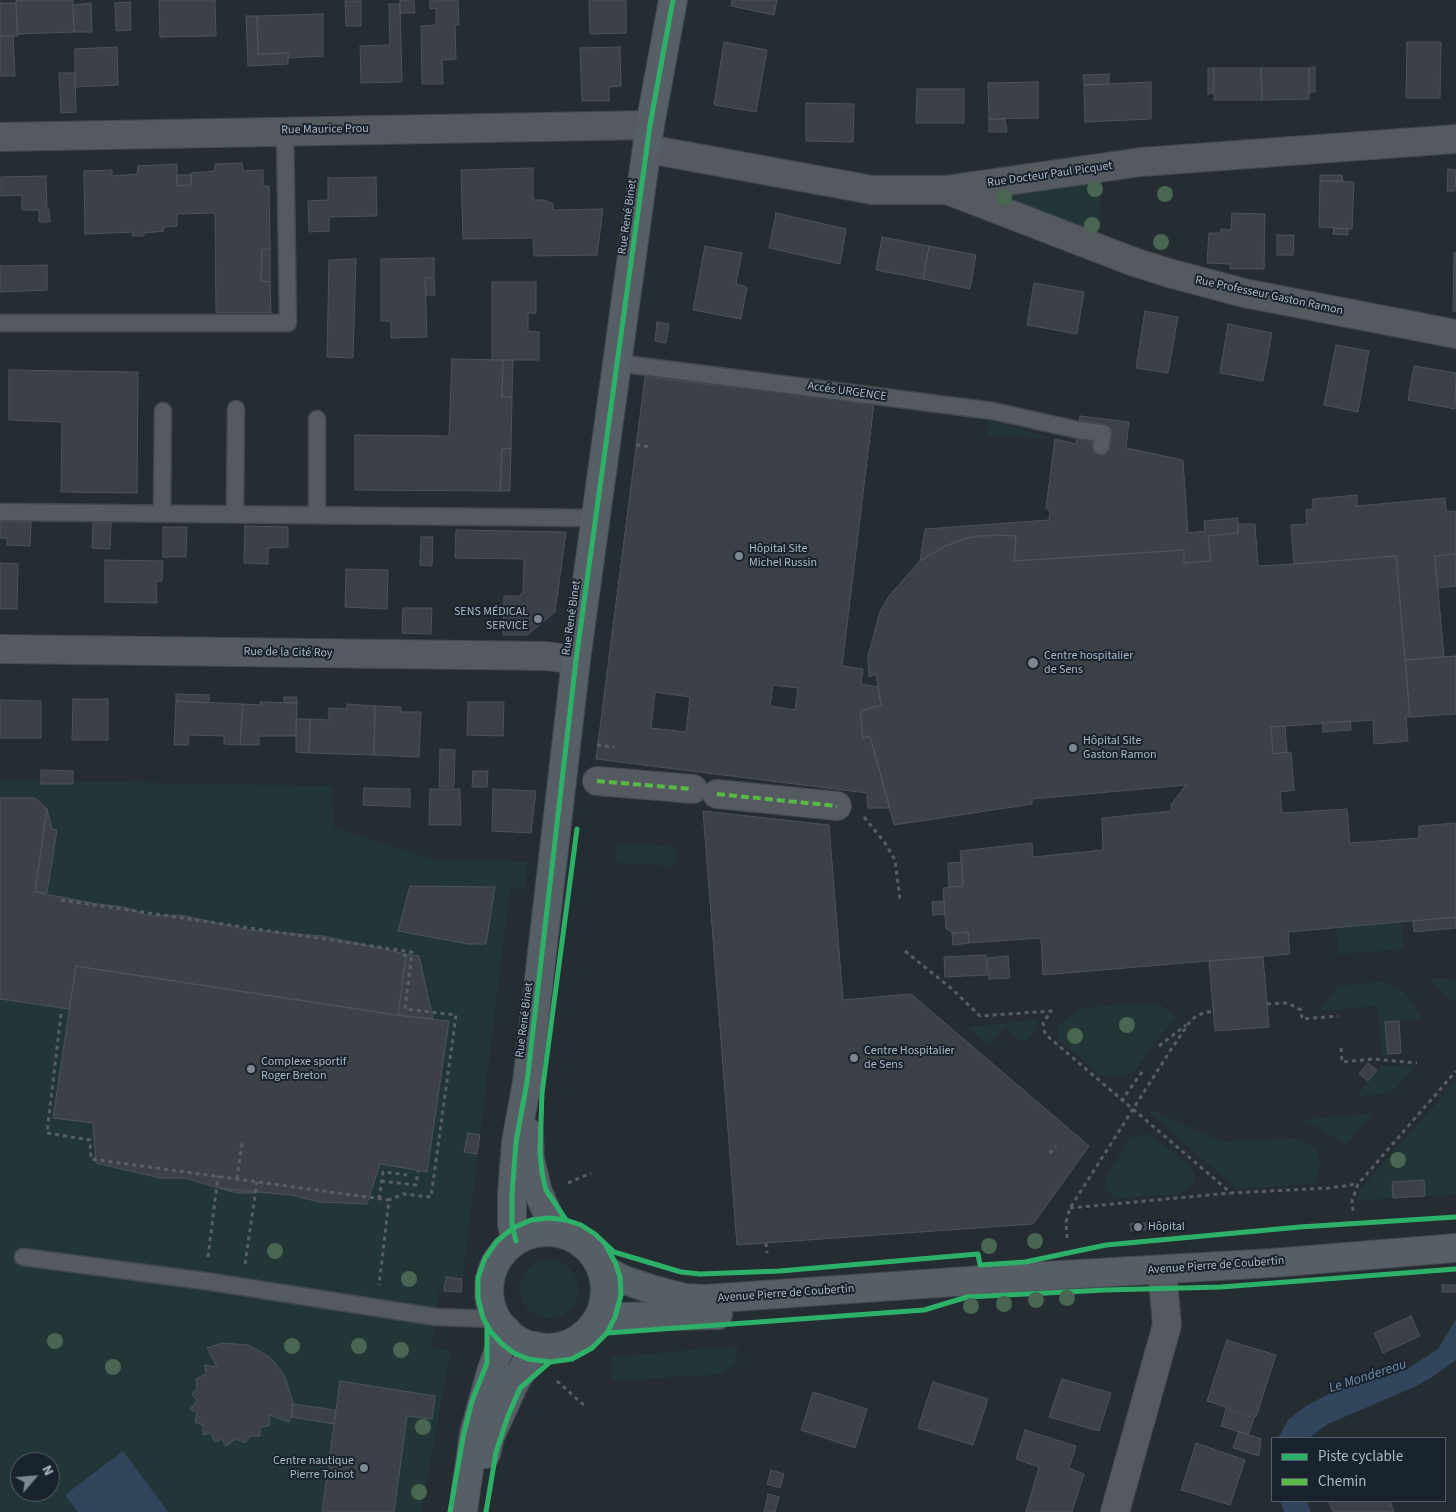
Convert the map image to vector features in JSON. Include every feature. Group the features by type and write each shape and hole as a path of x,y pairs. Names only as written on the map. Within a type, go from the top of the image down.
{"street":[{"name":"Rue René Binet","path":"516,1240 512,1225 512,1194 516,1142 527,1082 576,660 649,137 673,0"},
{"name":"Rue Maurice Prou","path":"0,136 284,131 649,137"},
{"name":"Rue Docteur Paul Picquet","path":"649,137 872,190 945,190 1141,167 1456,139"},
{"name":"Rue Professeur Gaston Ramon","path":"945,190 1134,257 1169,274 1244,294 1456,334"},
{"name":"Rue de la Cité Roy","path":"0,649 546,656 576,660"},
{"path":"596,781 836,806"},
{"name":"Rue René Binet","path":"527,1082 530,1159 538,1192 556,1232"},
{"path":"556,1232 571,1236 594,1255 601,1268 605,1282 605,1298 601,1312 593,1326 581,1337 567,1344 551,1348 525,1343 501,1325 491,1305 489,1291 491,1276 496,1262 516,1240 529,1234 556,1232"},
{"name":"Avenue Pierre de Coubertin","path":"601,1268 624,1280 650,1289 685,1298 705,1299 1357,1257 1456,1248"},
{"path":"1115,1512 1167,1326 1162,1270"},
{"name":"Avenue Pierre de Coubertin","path":"601,1312 615,1317 645,1317 775,1312 911,1302 921,1301 975,1281"},
{"path":"464,1512 474,1433 491,1372 501,1325"},
{"path":"474,1512 490,1437 514,1384 536,1346"}],"lane":[{"path":"0,323 288,323 284,131"},
{"name":"Accés URGENCE","path":"617,363 993,411 1076,430 1103,433 1101,446"},
{"path":"235,514 236,409"},
{"path":"162,411 162,513"},
{"path":"317,419 317,515"},
{"path":"0,512 596,518"},
{"path":"23,1257 242,1286 376,1308 501,1325"}],"path":[{"path":"636,445 651,447"},
{"path":"598,745 614,747"},
{"path":"836,806 857,809 885,843 895,860 900,899"},
{"path":"61,900 412,952 405,1009 456,1015 431,1197 403,1194 389,1200 379,1199 91,1159 90,1140 47,1133 61,1014"},
{"path":"905,951 952,989 980,1016 1051,1011 1043,1022 1045,1034 1121,1101 1231,1193"},
{"path":"403,955 411,956"},
{"path":"1267,1004 1288,1003 1301,1010 1302,1019 1338,1016"},
{"path":"1159,1046 1203,1012 1213,1011"},
{"path":"1067,1238 1066,1222 1070,1208 1189,1023"},
{"path":"1341,1048 1342,1062 1374,1059 1417,1063"},
{"path":"1353,1211 1352,1201 1358,1184 1456,1071"},
{"path":"1121,1101 1142,1072"},
{"path":"237,1179 242,1143"},
{"path":"1050,1153 1056,1146"},
{"path":"382,1182 416,1185 418,1171"},
{"path":"379,1199 383,1172 407,1175"},
{"path":"564,1184 591,1173"},
{"path":"205,1281 218,1176"},
{"path":"242,1286 256,1182"},
{"path":"1070,1208 1231,1193 1329,1188 1358,1184"},
{"path":"376,1308 389,1200"},
{"path":"766,1243 766,1253"},
{"path":"557,1381 586,1407"}],"green space":[{"path":"1102,176 1098,237 995,199 993,192"},
{"path":"989,420 1055,439 987,435"},
{"path":"0,780 332,786 334,828 433,859 528,862 525,888 510,889 461,1292 439,1291 432,1348 451,1350 421,1512 0,1512"},
{"path":"616,843 677,847 676,866 616,863"},
{"path":"1401,923 1404,949 1338,954 1336,928"},
{"path":"1451,978 1456,981 1456,1004 1428,979"},
{"path":"1378,982 1387,983 1403,991 1410,998 1422,1019 1385,1022 1388,1056 1382,1055 1377,1006 1320,1011 1338,986"},
{"path":"1145,1003 1160,1004 1177,1018 1154,1043 1137,1069 1129,1074 1114,1077 1098,1074 1059,1040 1057,1035 1058,1026 1080,1008"},
{"path":"1038,1020 1036,1029 1024,1044 1005,1027 989,1046 967,1027"},
{"path":"1381,1065 1414,1067 1395,1090 1388,1093 1356,1097"},
{"path":"1456,1081 1456,1194 1425,1196 1424,1180 1392,1182 1393,1198 1356,1201 1361,1188"},
{"path":"1148,1108 1221,1142 1291,1138 1302,1140 1317,1152 1320,1161 1315,1183 1237,1189 1149,1112"},
{"path":"1373,1113 1346,1145 1316,1126 1300,1120"},
{"path":"1144,1134 1151,1135 1191,1167 1195,1176 1192,1184 1187,1190 1177,1194 1115,1199 1104,1186 1105,1180 1129,1138"},
{"path":"549,1260 560,1262 573,1273 578,1289 576,1300 565,1313 549,1318 538,1316 525,1305 520,1289 522,1278 533,1265"},
{"path":"738,1346 735,1363 721,1374 612,1381 611,1357"}],"water":[{"path":"1456,1319 1456,1360 1431,1378 1328,1424 1310,1437 1279,1437 1288,1420 1306,1406 1340,1388 1407,1369 1438,1349"},
{"path":"123,1451 168,1512 78,1512 65,1495"},
{"path":"1280,1502 1307,1502 1311,1512 1284,1512"}],"building":[{"path":"16,0 73,0 74,32 17,34"},
{"path":"159,0 215,0 216,36 160,37"},
{"path":"400,0 414,0 415,13 400,13"},
{"path":"430,0 458,0 459,25 455,25 456,59 442,60 443,84 422,84 421,26 436,25 436,8 430,9"},
{"path":"589,0 626,0 626,33 590,34"},
{"path":"732,0 777,0 774,15 731,6"},
{"path":"345,1 361,1 361,26 346,26"},
{"path":"130,2 131,30 116,31 115,3"},
{"path":"0,3 16,3 18,36 0,36"},
{"path":"91,3 92,32 74,32 73,5"},
{"path":"389,4 400,4 402,82 361,83 360,46 390,45"},
{"path":"323,14 323,56 288,58 288,53 258,54 257,16"},
{"path":"246,16 257,16 258,54 288,53 288,64 248,66"},
{"path":"0,36 13,36 15,76 0,76"},
{"path":"724,42 767,50 756,112 714,105"},
{"path":"1407,42 1441,42 1440,98 1406,98"},
{"path":"117,47 118,85 75,87 75,49"},
{"path":"620,47 621,86 609,87 609,101 582,101 580,48"},
{"path":"1315,67 1315,92 1309,92 1309,68"},
{"path":"1208,68 1214,68 1213,93 1208,94"},
{"path":"1214,68 1261,68 1262,100 1214,100"},
{"path":"1261,68 1309,68 1309,99 1262,100"},
{"path":"59,73 75,73 76,112 61,113"},
{"path":"1109,74 1109,84 1084,85 1083,75"},
{"path":"1038,82 1038,118 989,119 988,83"},
{"path":"1151,82 1151,119 1085,122 1084,85"},
{"path":"917,89 964,89 964,123 916,123"},
{"path":"806,103 854,104 853,142 806,141"},
{"path":"989,119 1005,119 1007,132 989,132"},
{"path":"242,163 243,171 263,170 263,186 269,186 270,249 262,250 261,281 270,282 271,313 216,313 215,213 177,214 177,226 164,227 164,231 144,233 144,236 132,236 133,232 85,234 84,171 112,170 112,176 137,174 138,166 177,164 177,186 191,185 191,173 215,171 215,164"},
{"path":"533,168 533,200 545,200 553,204 553,210 603,209 597,255 534,256 533,238 463,239 461,170"},
{"path":"1448,169 1456,170 1455,191 1447,191"},
{"path":"177,175 191,175 191,185 177,186"},
{"path":"1320,175 1342,175 1343,181 1320,181"},
{"path":"46,176 47,209 49,209 50,222 39,222 39,210 22,210 22,195 1,196 1,177"},
{"path":"376,177 377,216 329,217 329,231 309,232 308,201 328,200 328,178"},
{"path":"1320,181 1354,182 1352,229 1319,227"},
{"path":"776,213 846,229 840,264 769,248"},
{"path":"1232,213 1265,214 1264,269 1230,269 1230,264 1207,263 1209,233 1220,233 1221,229 1231,230"},
{"path":"1334,228 1348,229 1348,235 1333,234"},
{"path":"1277,235 1294,235 1293,255 1277,255"},
{"path":"882,237 929,246 923,279 876,270"},
{"path":"705,246 742,253 736,284 747,287 741,319 693,310"},
{"path":"929,246 976,255 970,289 923,279"},
{"path":"270,249 270,282 261,281 262,250"},
{"path":"1454,253 1456,253 1456,311 1453,311"},
{"path":"434,258 434,278 425,278 427,337 391,338 391,321 381,321 381,259"},
{"path":"356,259 353,358 327,357 329,260"},
{"path":"47,265 47,290 0,292 0,266"},
{"path":"425,278 434,278 435,295 426,295"},
{"path":"492,282 536,282 536,313 528,313 528,331 539,332 539,360 492,360"},
{"path":"1034,283 1084,292 1077,334 1027,325"},
{"path":"1145,311 1178,317 1168,373 1136,368"},
{"path":"657,322 669,324 666,343 655,341"},
{"path":"1228,324 1272,333 1263,381 1220,373"},
{"path":"1336,345 1369,351 1358,412 1324,405"},
{"path":"452,359 503,360 502,397 512,397 511,448 502,449 500,491 355,490 355,435 449,436"},
{"path":"503,360 513,360 512,397 502,397"},
{"path":"1414,366 1456,373 1455,409 1408,400"},
{"path":"9,370 138,372 137,493 61,492 62,422 9,420"},
{"name":"Hôpital Site Michel Russin","path":"645,377 874,403 842,666 863,669 861,684 878,687 881,705 860,711 863,738 870,736 890,808 868,808 867,793 596,759"},
{"path":"1080,416 1129,422 1126,448 1183,460 1188,533 1205,531 1204,521 1238,518 1238,533 1208,536 1211,561 1184,563 1184,550 1014,561 1016,536 998,535 965,538 945,546 920,561 925,529 1049,520 1050,511 1046,508 1055,439 1076,444"},
{"path":"511,448 510,491 500,491 502,449"},
{"path":"1357,495 1357,506 1445,498 1446,512 1456,511 1456,554 1435,556 1444,657 1405,660 1396,556 1294,564 1291,525 1307,524 1306,510 1313,509 1313,499"},
{"path":"0,521 31,522 30,546 7,545 7,538 0,538"},
{"path":"93,523 111,523 110,549 92,548"},
{"name":"Hôpital Site Gaston Ramon","path":"1238,524 1255,524 1258,566 1396,556 1410,717 1406,717 1408,741 1374,744 1373,720 1271,727 1273,754 1291,752 1294,790 1280,792 1282,813 1347,809 1350,843 1419,838 1419,826 1456,823 1456,917 1288,932 1290,954 1043,975 1041,938 969,943 968,932 952,933 946,928 943,888 963,886 960,851 1032,843 1033,857 1103,850 1102,818 1172,811 1171,805 1186,785 1032,799 1032,804 894,825 870,736 863,738 860,711 881,705 876,674 869,677 868,656 880,612 889,596 920,561 945,546 975,536 1016,536 1014,561 1184,550 1184,563 1211,561 1208,536 1238,533"},
{"path":"245,526 288,527 288,547 268,548 268,564 244,563"},
{"path":"163,527 187,527 186,557 163,557"},
{"path":"456,530 566,532 555,612 527,635 503,635 504,596 519,596 523,592 524,559 455,558"},
{"path":"421,537 433,537 432,566 420,565"},
{"path":"1456,554 1456,586 1437,588 1435,556"},
{"path":"105,560 163,561 162,581 156,581 157,603 105,602"},
{"path":"0,563 18,564 17,609 0,609"},
{"path":"346,569 388,570 387,609 345,607"},
{"path":"403,608 432,608 431,634 402,633"},
{"path":"1456,656 1456,714 1410,717 1405,660"},
{"path":"773,685 798,688 795,710 770,706"},
{"path":"655,692 690,697 686,732 651,728"},
{"path":"176,694 209,695 209,703 176,701"},
{"path":"284,697 297,697 297,703 284,703"},
{"path":"73,699 108,699 108,740 72,740"},
{"path":"0,700 41,701 41,738 0,738"},
{"path":"176,701 243,704 240,745 224,744 224,736 189,735 188,745 174,745"},
{"path":"260,702 297,703 296,736 259,736 259,745 240,745 243,704 261,705"},
{"path":"468,702 504,702 503,736 467,735"},
{"path":"347,704 375,706 374,755 309,753 310,719 329,720 329,708 347,709"},
{"path":"375,706 401,707 401,712 421,712 419,757 374,755"},
{"path":"296,719 310,719 309,753 296,752"},
{"path":"1350,721 1351,730 1323,732 1323,722"},
{"path":"1285,726 1287,752 1273,754 1271,727"},
{"path":"440,749 455,750 454,787 439,787"},
{"path":"41,770 73,771 73,784 41,784"},
{"path":"473,771 488,771 487,787 472,787"},
{"path":"364,788 410,789 410,807 363,805"},
{"path":"430,789 460,789 461,825 429,825"},
{"path":"493,789 536,791 531,833 492,831"},
{"path":"0,798 35,798 47,809 35,892 97,904 124,907 150,916 181,915 248,930 323,936 406,954 398,1015 76,966 69,1009 0,999"},
{"path":"47,809 52,829 57,830 47,893 35,892"},
{"name":"Centre Hospitalier de Sens","path":"703,811 829,825 843,1000 911,994 1089,1146 1033,1224 737,1245"},
{"path":"962,862 963,886 949,887 948,863"},
{"path":"410,886 495,887 486,944 468,944 398,931"},
{"path":"944,901 945,914 933,915 932,902"},
{"path":"1456,917 1456,928 1414,932 1413,921"},
{"path":"968,932 969,943 953,945 952,933"},
{"path":"406,954 419,956 433,1019 398,1015"},
{"path":"986,955 987,975 945,977 944,957"},
{"path":"1008,956 1010,978 989,979 987,958"},
{"path":"1263,957 1269,1027 1215,1031 1209,961"},
{"name":"Complexe sportif Roger Breton","path":"76,966 388,1014 449,1021 427,1172 380,1164 367,1204 319,1202 291,1195 219,1188 185,1178 160,1178 96,1163 93,1123 53,1118"},
{"path":"1399,1021 1401,1053 1388,1054 1385,1022"},
{"path":"1368,1063 1377,1070 1368,1081 1359,1074"},
{"path":"468,1133 480,1135 477,1154 464,1152"},
{"path":"1424,1180 1425,1196 1393,1198 1392,1182"},
{"path":"219,1188 237,1190 256,1193 237,1193"},
{"name":"Hôpital","path":"1146,1223 1146,1230 1131,1231 1130,1224"},
{"path":"446,1277 462,1279 461,1292 444,1291"},
{"path":"1442,1285 1456,1285 1456,1292 1442,1292"},
{"path":"1411,1316 1420,1336 1383,1353 1374,1333"},
{"path":"1227,1340 1276,1355 1256,1417 1207,1401"},
{"path":"222,1343 248,1345 268,1356 277,1365 286,1379 293,1404 289,1422 269,1415 270,1425 260,1428 260,1436 250,1436 245,1443 236,1439 226,1446 222,1439 215,1442 211,1433 203,1435 203,1425 195,1422 197,1413 190,1409 197,1401 192,1394 197,1388 196,1379 206,1374 205,1365 217,1367 207,1348"},
{"path":"1062,1379 1111,1393 1099,1431 1049,1417"},
{"name":"Centre nautique Pierre Toinot","path":"340,1381 435,1396 432,1419 407,1416 394,1512 322,1512"},
{"path":"933,1382 988,1399 973,1445 918,1428"},
{"path":"813,1392 867,1409 855,1448 801,1430"},
{"path":"293,1404 336,1410 334,1424 291,1417"},
{"path":"1226,1409 1254,1418 1248,1435 1221,1426"},
{"path":"1025,1430 1076,1446 1069,1468 1084,1474 1072,1512 1026,1512 1039,1467 1016,1459"},
{"path":"1239,1431 1261,1439 1259,1456 1233,1448"},
{"path":"1196,1443 1245,1460 1230,1505 1181,1490"},
{"path":"771,1470 784,1474 780,1488 767,1484"},
{"path":"768,1494 779,1497 775,1512 764,1512"},
{"path":"1329,1502 1390,1502 1394,1512 1333,1512"}],"marked path":[{"path":"597,781 693,789"},
{"path":"717,794 837,806"}],"cycle path":[{"path":"516,1241 512,1225 516,1142 527,1082 576,660 650,125 673,0"},
{"path":"566,1220 546,1190 540,1152 542,1093 577,829"},
{"path":"606,1246 615,1262 620,1277 621,1295 615,1317 607,1333 592,1348 572,1359 550,1362 528,1359 514,1353 491,1332 483,1318 478,1298 478,1278 485,1258 497,1241 513,1228 531,1220 549,1218 566,1220 581,1225 595,1234 614,1252 681,1272 700,1274 780,1271 978,1254 980,1265 1025,1262 1106,1245 1300,1227 1456,1217"},
{"path":"607,1333 924,1310 967,1297 1105,1290 1221,1287 1456,1269"},
{"path":"450,1512 463,1437 472,1401 487,1363 487,1326"},
{"path":"486,1512 496,1452 508,1416 520,1388 550,1362"}],"place":[{"name":"Hôpital Site Michel Russin","path":"739,556"},
{"name":"SENS MÉDICAL SERVICE","path":"538,619"},
{"name":"Centre hospitalier de Sens","path":"1033,663"},
{"name":"Hôpital Site Gaston Ramon","path":"1073,748"},
{"name":"Centre Hospitalier de Sens","path":"854,1058"},
{"name":"Complexe sportif Roger Breton","path":"251,1069"},
{"name":"Hôpital","path":"1138,1227"},
{"name":"Centre nautique Pierre Toinot","path":"364,1468"}],"water label":[{"name":"Le Mondereau","path":"1368,1377"}]}
